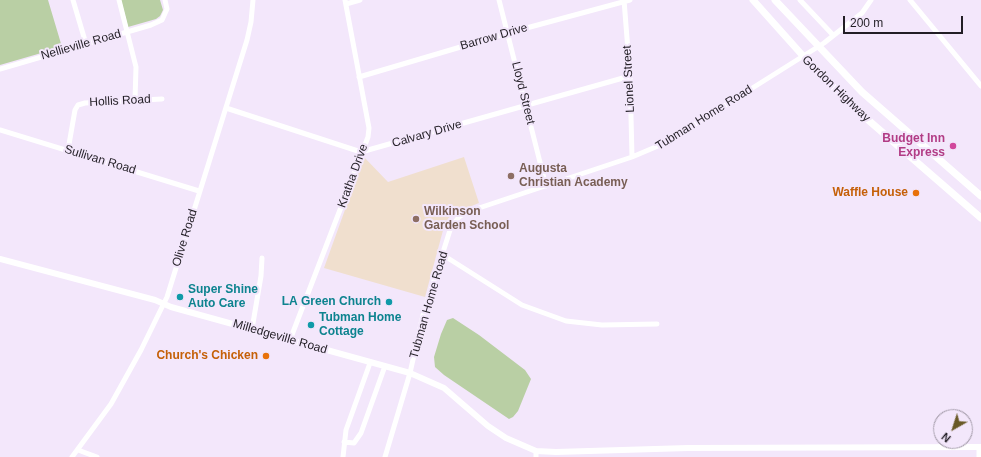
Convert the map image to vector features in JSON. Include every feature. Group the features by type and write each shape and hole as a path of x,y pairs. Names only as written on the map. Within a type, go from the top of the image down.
{"highway":[{"name":"Gordon Highway","path":"753,0 802,56 870,122 981,218"},
{"name":"Gordon Highway","path":"775,0 817,47 877,106 981,196"}],"main road":[{"name":"Milledgeville Road","path":"0,259 410,373 444,388 488,426 506,438 536,454 681,448 980,447"}],"street":[{"path":"73,0 86,44"},
{"path":"119,0 136,67 135,100"},
{"name":"Nellieville Road","path":"0,69 162,20 167,9 165,0"},
{"name":"Olive Road","path":"72,457 111,404 126,378 170,290 199,191 250,30 253,0"},
{"path":"345,2 360,0"},
{"name":"Lloyd Street","path":"498,0 508,33 546,186"},
{"path":"800,0 833,36"},
{"name":"Tubman Home Road","path":"385,457 410,373 423,315 451,227 458,217 467,212 632,158 654,149 682,134 817,47 862,12 872,0"},
{"name":"Barrow Drive","path":"359,77 508,33 626,1"},
{"name":"Lionel Street","path":"626,1 632,158"},
{"path":"912,1 981,86"},
{"name":"Kratha Drive","path":"290,340 368,137 369,128 345,2"},
{"name":"Calvary Drive","path":"361,152 630,76"},
{"name":"Hollis Road","path":"68,150 75,110 78,105 85,103 162,99"},
{"path":"226,108 361,152"},
{"name":"Sullivan Road","path":"0,130 199,191"},
{"path":"443,255 522,305 566,321 602,325 657,324"},
{"path":"252,329 261,276 262,258"},
{"path":"343,457 344,442 352,411 370,363"},
{"path":"344,442 354,443 359,436 385,366"},
{"path":"979,457 980,447"},
{"path":"78,450 97,457"}],"shaded area":[{"path":"364,157 388,182 464,157 479,203 452,214 445,223 425,297 324,268"}],"green space":[{"path":"0,0 48,0 62,47 0,65"},
{"path":"121,0 160,0 163,10 160,16 156,19 128,27"},
{"path":"453,318 479,335 525,370 531,379 518,411 513,417 509,419 444,375 435,367 434,357 441,334 447,320"}],"place":[{"name":"Budget Inn Express","path":"953,146"},
{"name":"Augusta Christian Academy","path":"511,176"},
{"name":"Waffle House","path":"916,193"},
{"name":"Wilkinson Garden School","path":"416,219"},
{"name":"Super Shine Auto Care","path":"180,297"},
{"name":"LA Green Church","path":"389,302"},
{"name":"Tubman Home Cottage","path":"311,325"},
{"name":"Church's Chicken","path":"266,356"}]}
